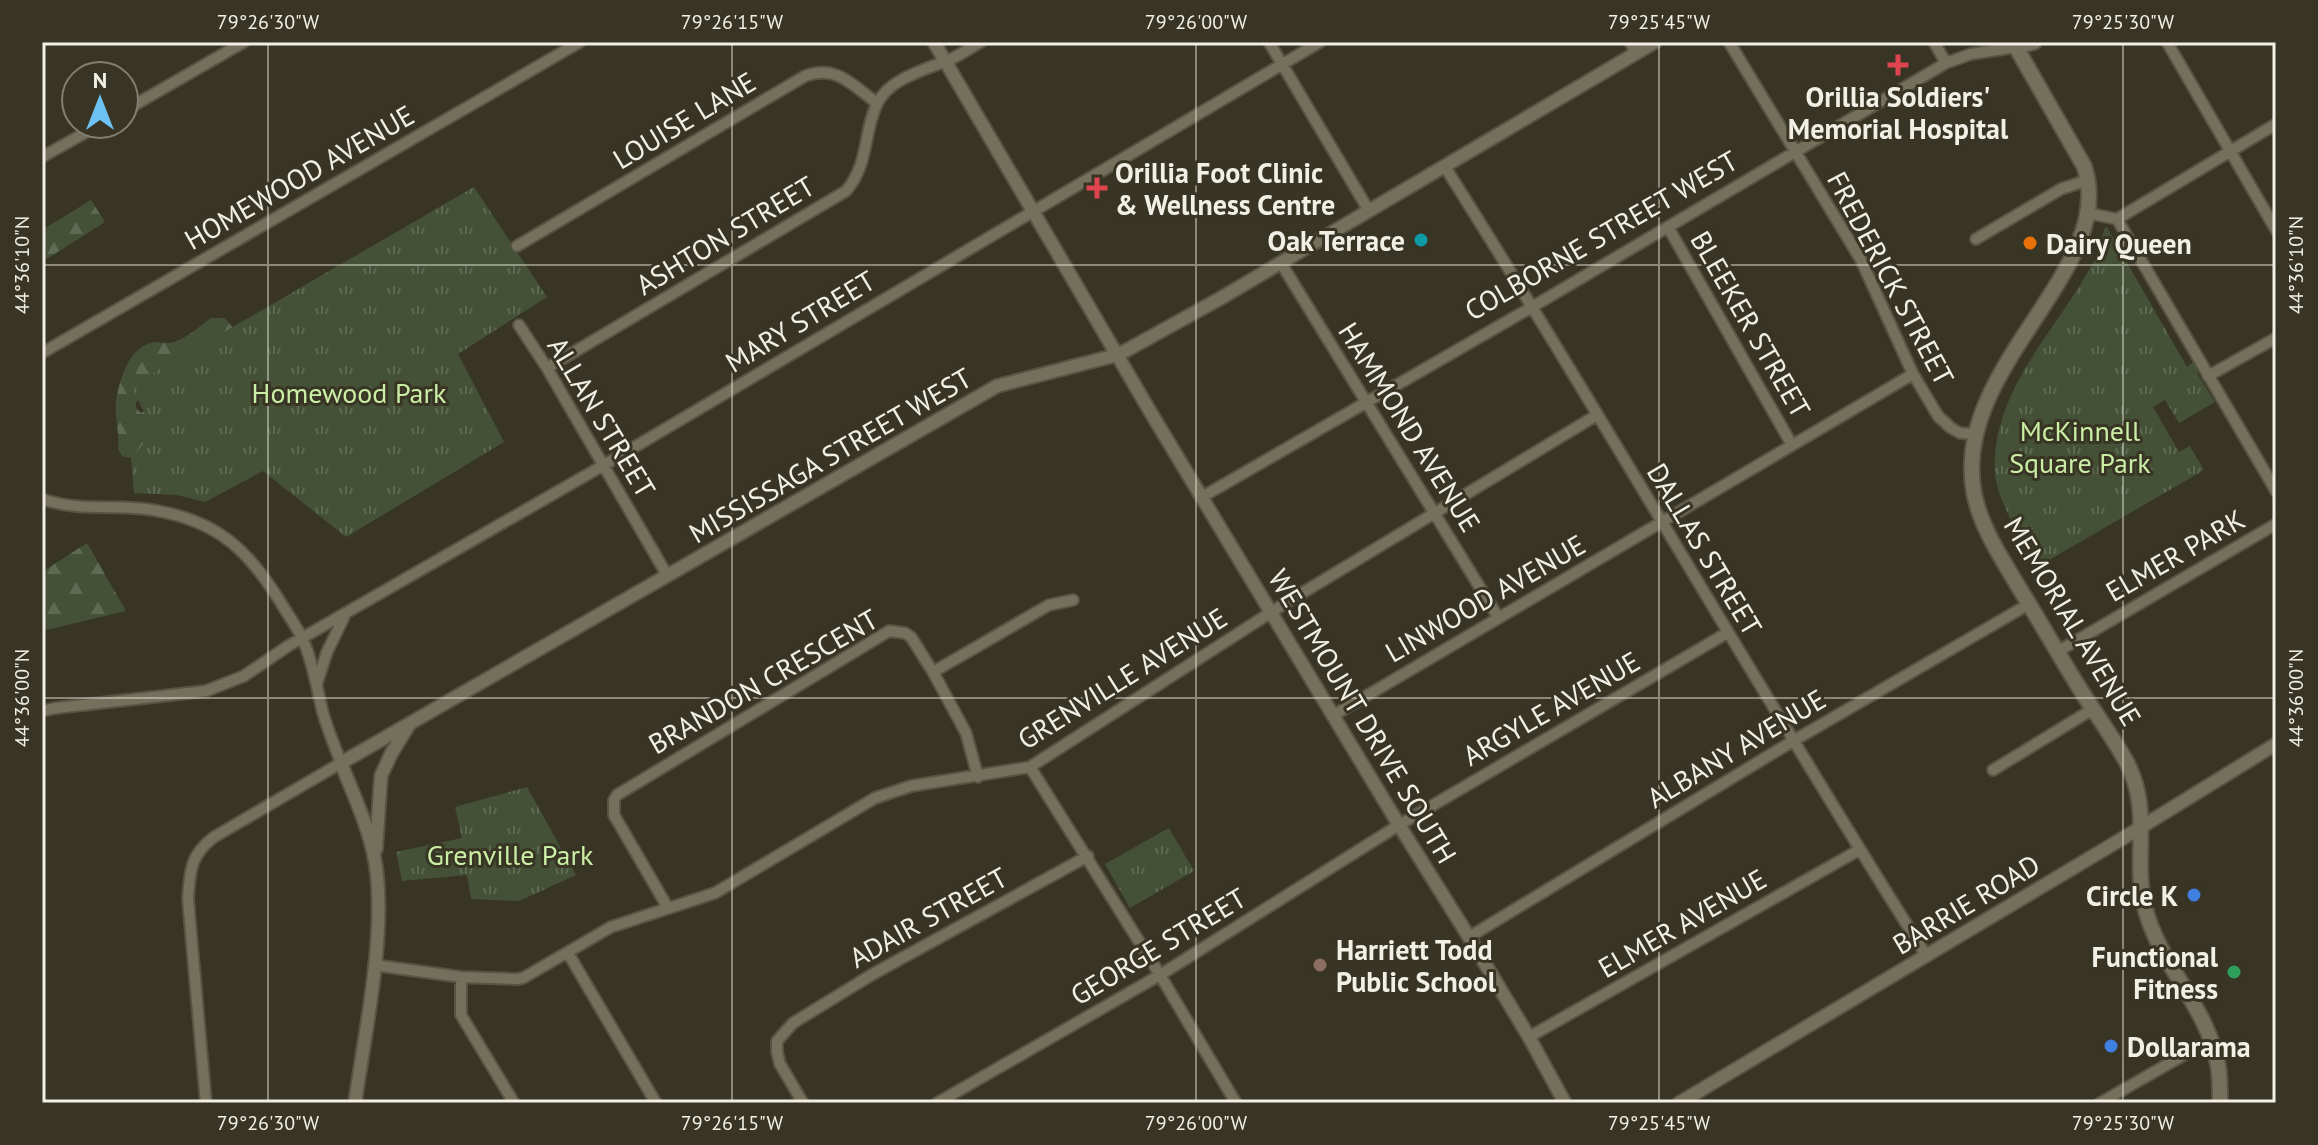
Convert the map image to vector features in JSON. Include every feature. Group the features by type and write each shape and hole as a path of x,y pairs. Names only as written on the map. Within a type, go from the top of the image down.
{"main road":[{"name":"COLBORNE STREET WEST","path":"2016,47 2034,42"},
{"name":"MEMORIAL AVENUE","path":"2016,47 2084,166 2090,199 2076,252 2003,368 1983,409 1972,462 1974,490 1990,539 2126,760 2135,781 2141,827 2140,878 2147,914 2153,932 2214,1046 2220,1103"}],"street":[{"path":"140,102 244,42"},
{"name":"HOMEWOOD AVENUE","path":"42,353 580,42"},
{"name":"WESTMOUNT DRIVE SOUTH","path":"934,42 1117,355 1529,1037 1565,1103"},
{"path":"877,103 885,91 900,82 981,42"},
{"path":"1269,42 1369,211"},
{"name":"MARY STREET","path":"42,711 206,691 244,676 288,646 604,465 1320,42"},
{"name":"MISSISSAGA STREET WEST","path":"341,763 997,386 1117,355 1445,167 1633,48 1655,42"},
{"name":"FREDERICK STREET","path":"1729,42 1861,260 1913,374 1938,416 1960,433 1976,434"},
{"path":"1934,42 1946,63"},
{"path":"2167,42 2276,230"},
{"name":"COLBORNE STREET WEST","path":"1202,497 1946,63 1971,54 2016,47"},
{"name":"LOUISE LANE","path":"517,246 805,76 816,72 837,74 877,103"},
{"name":"ASHTON STREET","path":"547,368 846,191 860,168 877,103"},
{"path":"2087,213 2117,219 2276,124"},
{"path":"42,157 72,140"},
{"name":"DALLAS STREET","path":"1445,167 1859,850 1926,955"},
{"path":"1976,239 2070,184 2088,180"},
{"path":"2117,219 2276,491"},
{"name":"BLEEKER STREET","path":"1668,227 1792,445"},
{"name":"HAMMOND AVENUE","path":"1281,263 1498,617"},
{"name":"ALLAN STREET","path":"519,325 667,575"},
{"path":"2208,376 2276,338"},
{"name":"LINWOOD AVENUE","path":"1334,715 1913,374"},
{"name":"GRENVILLE AVENUE","path":"374,965 461,977 516,979 611,927 731,885 875,798 911,786 1030,767 1272,612 1597,415"},
{"path":"42,499 69,506 156,510 199,523 235,544 262,572 303,639 321,706 366,826 375,865"},
{"name":"ELMER PARK","path":"2057,652 2276,524"},
{"path":"933,672 1049,605 1073,600"},
{"name":"ALBANY AVENUE","path":"1469,937 1793,741 2029,604"},
{"path":"317,683 327,652 345,615"},
{"name":"BRANDON CRESCENT","path":"668,908 614,815 617,795 889,631 911,637 933,672 966,733 978,777"},
{"name":"ARGYLE AVENUE","path":"1399,825 1727,633"},
{"path":"1993,770 2093,709"},
{"path":"355,1103 379,920 375,865 381,776 410,723"},
{"name":"BARRIE ROAD","path":"1679,1103 2276,744"},
{"path":"206,1103 188,899 189,875 194,857 214,837 341,763"},
{"path":"1030,767 1088,856 1236,1103"},
{"name":"GEORGE STREET","path":"937,1103 1160,975 1399,825"},
{"name":"ELMER AVENUE","path":"1529,1037 1859,850"},
{"name":"ADAIR STREET","path":"803,1103 780,1064 777,1052 777,1041 793,1023 873,974 1088,856"},
{"path":"568,953 656,1103"},
{"path":"461,977 461,1015 514,1103"},
{"path":"2100,1103 2189,1052 2214,1046"}],"green space":[{"name":"Homewood Park","path":"474,187 547,297 458,354 504,442 346,537 263,471 205,502 177,495 134,493 131,458 154,432 131,386"},
{"path":"91,200 105,222 42,262 42,230"},
{"name":"McKinnell Square Park","path":"2106,226 2187,367 2196,360 2198,375 2215,402 2179,423 2165,400 2153,407 2179,452 2190,446 2204,470 2037,567 2000,496 1995,473 1996,443 2003,415 2015,388 2094,261"},
{"path":"211,318 225,318 237,333 136,402 136,408 141,413 182,390 142,455 122,456 118,449 116,401 123,373 132,356 146,345 179,340"},
{"path":"87,543 126,611 42,631 42,572"},
{"name":"Grenville Park","path":"527,787 576,875 519,901 471,899 467,875 402,881 396,852 462,838 455,807"},
{"path":"1169,828 1194,871 1130,908 1105,864"}],"place":[{"name":"Orillia Soldiers' Memorial Hospital","path":"1898,65"},
{"name":"Orillia Foot Clinic & Wellness Centre","path":"1097,188"},
{"name":"Oak Terrace","path":"1421,240"},
{"name":"Dairy Queen","path":"2030,243"},
{"name":"Circle K","path":"2194,895"},
{"name":"Harriett Todd Public School","path":"1320,965"},
{"name":"Functional Fitness","path":"2234,972"},
{"name":"Dollarama","path":"2111,1046"}]}
